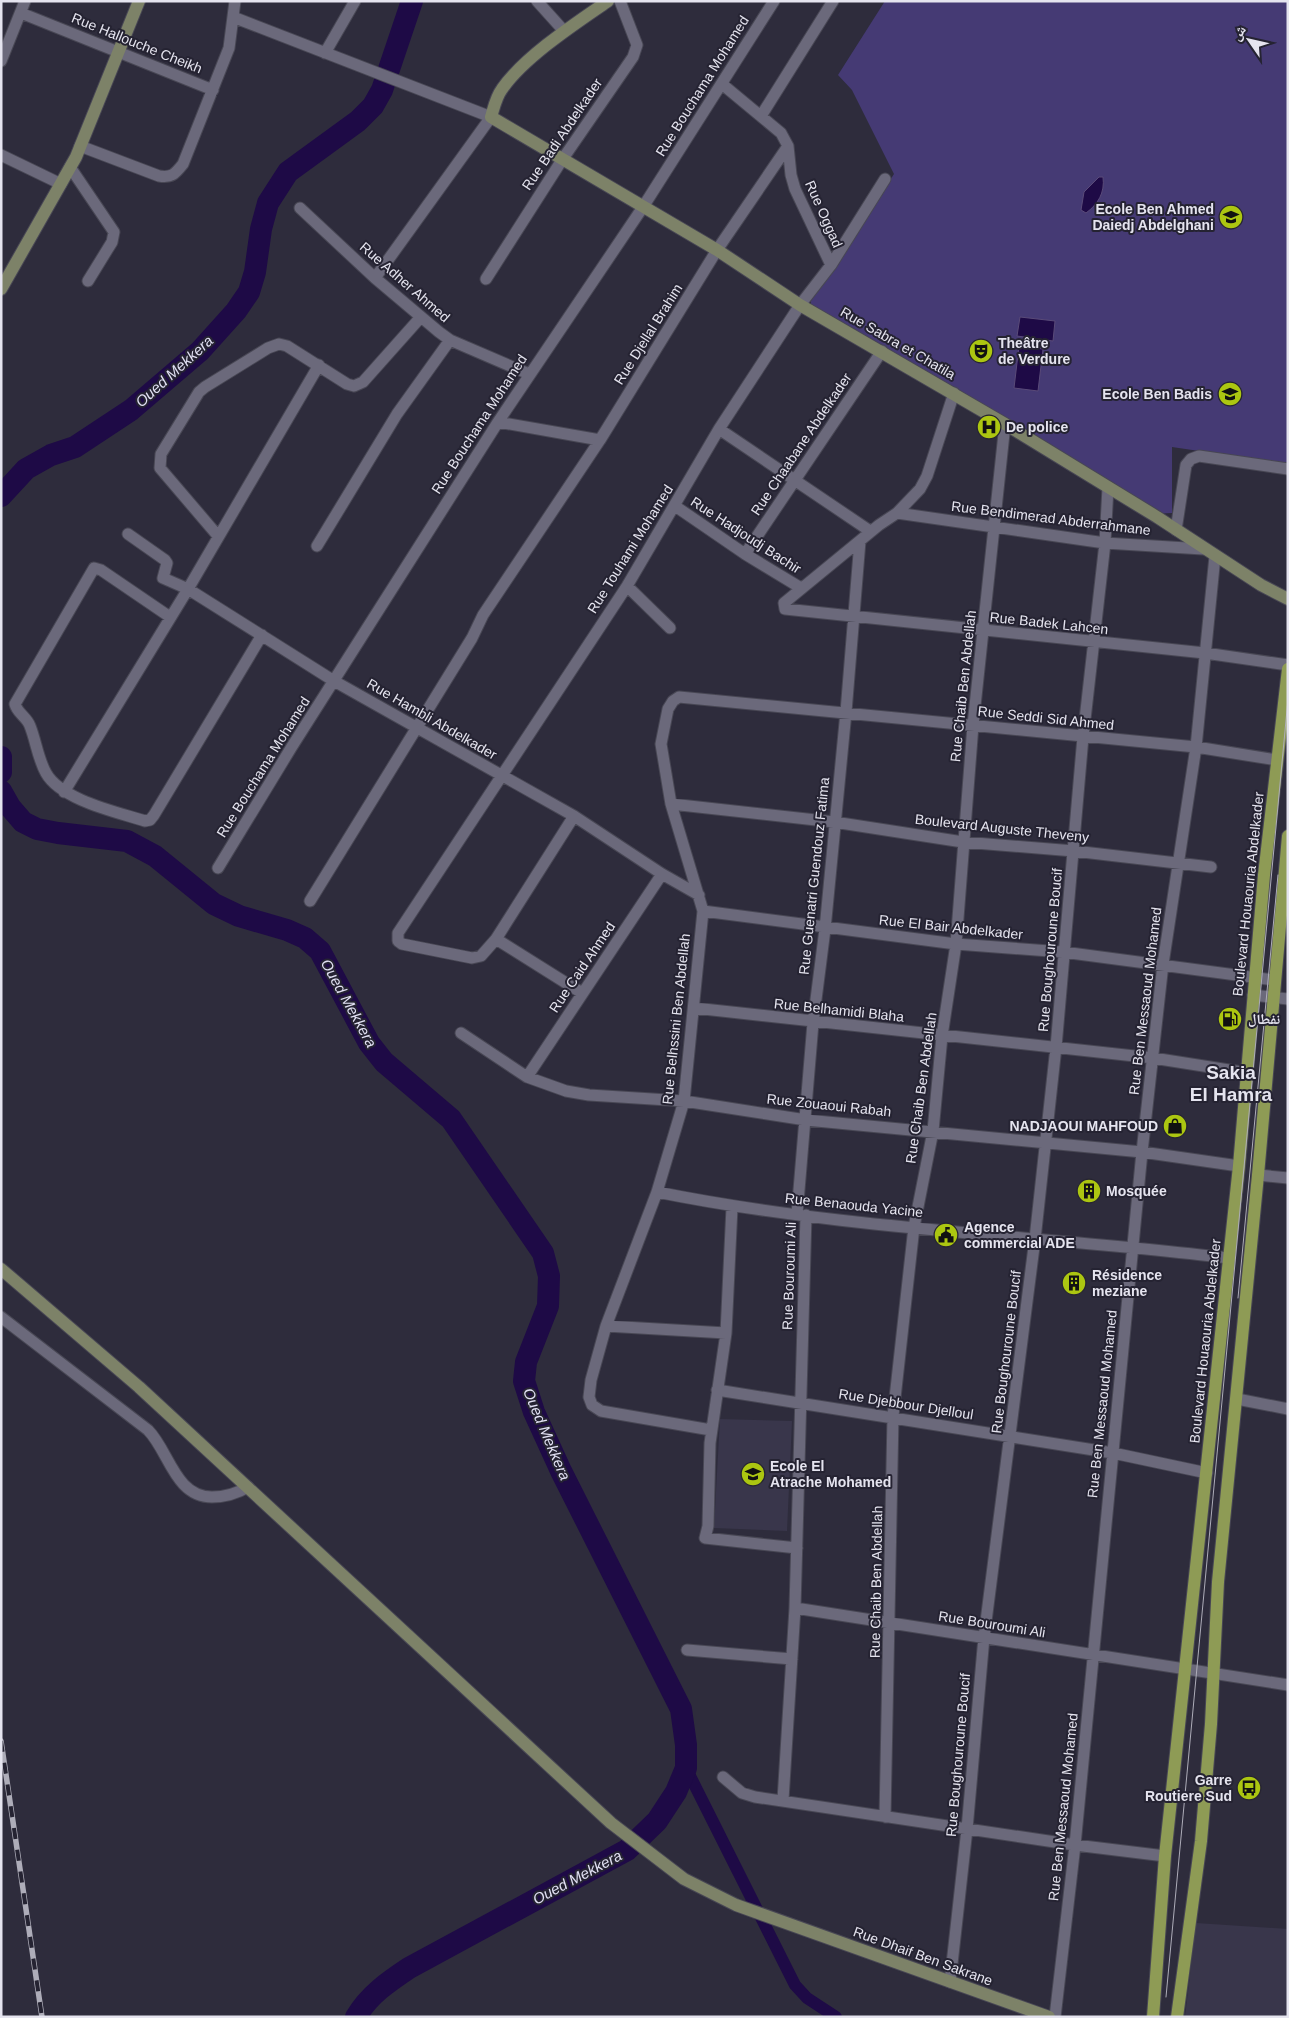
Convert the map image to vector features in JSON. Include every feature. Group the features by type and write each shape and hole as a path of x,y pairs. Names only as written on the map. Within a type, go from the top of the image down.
{"main road":[{"path":"1,289 70,167 139,1"},
{"path":"491,117 496,101 507,82 564,31 608,1"},
{"name":"Rue Sabra et Chatila","path":"491,117 717,250 800,305 954,393 1108,487 1261,586 1288,599"},
{"name":"Boulevard Houaouria Abdelkader","path":"1153,2017 1165,1856 1239,1166 1264,875 1288,669"},
{"path":"1177,2017 1201,1841 1214,1674 1218,1582 1237,1399 1288,836"},
{"name":"Rue Dhaif Ben Sakrane","path":"1,1269 83,1337 248,1486 611,1823 656,1860 684,1879 736,1906 1049,2017"}],"street":[{"path":"1,61 25,1"},
{"path":"80,146 168,177 175,174 182,164 229,48 235,1"},
{"path":"325,53 355,1"},
{"path":"537,1 564,31"},
{"name":"Rue Badi Abdelkader","path":"486,279 562,160 628,64 637,45 620,1"},
{"name":"Rue Bouchama Mohamed","path":"218,868 290,748 498,422 643,208 774,1"},
{"path":"761,116 833,1"},
{"name":"Rue Hallouche Cheikh","path":"21,13 213,90"},
{"path":"233,17 491,117 375,278"},
{"path":"722,84 780,133 788,146"},
{"name":"Rue Oggad","path":"788,146 791,175 795,190 831,265"},
{"name":"Rue Djellal Brahim","path":"310,901 417,729 472,638 483,615 600,440 717,250 788,146"},
{"path":"1,155 60,184"},
{"path":"70,167 114,232 112,242 88,281"},
{"name":"Rue Touhami Mohamed","path":"496,939 481,956 476,958 402,944 398,941 398,933 627,586 719,429 800,305 831,265 885,180"},
{"name":"Rue Adher Ahmed","path":"300,208 420,318 450,340 529,374"},
{"path":"218,536 160,468 161,454 167,442 205,387 268,348 279,344 287,346 347,384 354,386 363,382 420,318"},
{"path":"317,546 397,414 450,340"},
{"name":"Rue Chaabane Abdelkader","path":"745,554 882,351"},
{"path":"64,792 188,589 319,365"},
{"path":"801,588 870,532 897,513 920,489 928,476 954,393"},
{"path":"498,422 600,440"},
{"name":"Rue Chaib Ben Abdellah","path":"885,1817 893,1416 914,1227 933,1131 942,1036 956,944 973,725 1005,424"},
{"path":"719,429 870,532"},
{"path":"1176,530 1186,465 1191,459 1199,456 1288,469"},
{"name":"Rue Boughouroune Boucif","path":"950,1982 967,1829 984,1637 1035,1239 1056,1047 1063,952 1093,642 1105,543 1108,487"},
{"name":"Rue Hadjoudj Bachir","path":"675,506 745,554 801,588"},
{"name":"Rue Bendimerad Abderrahmane","path":"897,513 1105,543 1203,549"},
{"name":"Rue Hambli Abdelkader","path":"128,534 165,560 167,563 162,575 163,578 188,589 334,681 574,816 662,874 699,895"},
{"name":"Rue Guenatri Guendouz Fatima","path":"802,1215 813,1023 826,929 860,541"},
{"name":"Rue Ben Messaoud Mohamed","path":"1055,2017 1075,1845 1162,964 1196,747 1215,556"},
{"path":"170,617 101,570 94,568 15,704 30,724 47,774 64,792 142,820 150,820 262,634"},
{"path":"627,586 670,628"},
{"name":"Rue Badek Lahcen","path":"801,588 784,603 783,607 788,611 854,616 1205,653 1288,665"},
{"name":"Rue Seddi Sid Ahmed","path":"668,709 673,701 679,697 1196,747 1277,760"},
{"name":"Rue Belhssini Ben Abdellah","path":"668,709 660,744 671,804 703,911 684,1101 657,1192 606,1326 591,1380 589,1397 592,1405 600,1411 711,1430"},
{"name":"Boulevard Auguste Theveny","path":"671,804 834,822 963,842 1074,851 1211,867"},
{"path":"574,816 496,939 582,993"},
{"name":"Rue Caid Ahmed","path":"527,1077 662,874"},
{"name":"Rue El Bair Abdelkader","path":"703,911 826,929 956,944 1063,952 1274,980"},
{"path":"1255,978 1259,986 1272,997"},
{"path":"1253,995 1288,999"},
{"name":"Rue Belhamidi Blaha","path":"694,1008 813,1023 1152,1058 1248,1073"},
{"name":"Rue Zouaoui Rabah","path":"461,1032 527,1077 566,1091 589,1095 684,1101 806,1120 1142,1152 1239,1166"},
{"path":"1258,1175 1288,1178"},
{"name":"Rue Benaouda Yacine","path":"657,1192 732,1207 1035,1239 1133,1246 1228,1258"},
{"path":"732,1207 726,1333 711,1430 708,1526 705,1538 797,1548"},
{"name":"Rue Bouroumi Ali","path":"783,1800 797,1548 802,1215"},
{"path":"1,1317 148,1430 157,1439 181,1482 191,1491 204,1497 223,1497 237,1494 248,1486"},
{"path":"606,1326 726,1333"},
{"name":"Rue Djebbour Djelloul","path":"717,1390 893,1416 1113,1453 1207,1473"},
{"path":"1237,1399 1288,1408"},
{"name":"Rue Bouroumi Ali","path":"795,1608 1288,1685"},
{"path":"687,1650 792,1659"},
{"path":"723,1777 742,1793 885,1817 1075,1845 1165,1856"}],"shaded area":[{"path":"885,1 1288,1 1288,464 1172,447 1172,513 1150,514 811,308 811,301 894,174 852,90 838,75"},
{"path":"1099,177 1103,177 1102,193 1094,206 1086,213 1081,210 1084,192"},
{"path":"1020,317 1055,321 1053,341 1017,336"},
{"path":"1019,346 1043,349 1038,391 1014,388"},
{"name":"Ecole El Atrache Mohamed","path":"720,1419 792,1421 787,1531 714,1528"},
{"path":"1196,1923 1288,1929 1288,2017 1185,2017"}],"waterway":[{"name":"Oued Mekkera","path":"1,496 26,469 51,455 75,447 131,410 200,351 236,311 249,292 255,272 261,229 268,203 288,172 358,121 373,106 382,90 412,1"},
{"name":"Oued Mekkera","path":"1,757 1,772"},
{"name":"Oued Mekkera","path":"1,791 10,807 23,822 37,829 127,841 155,856 214,904 239,916 287,930 305,938 320,951 369,1043 384,1062 451,1119 543,1253 549,1276 548,1306 526,1362 524,1381 534,1412 561,1471 681,1709 686,1745 686,1768 676,1792 657,1821 627,1850 409,1968 373,1996 356,2017"},
{"path":"686,1768 795,1985 807,1998 836,2017"}],"tram line":[{"path":"1166,1997 1288,699"},
{"path":"1238,1298 1278,875"}],"railway":[{"path":"1,1741 42,2017"}],"place":[{"name":"Ecole Ben Ahmed Daiedj Abdelghani","path":"1231,217"},
{"name":"Theâtre de Verdure","path":"981,351"},
{"name":"Ecole Ben Badis","path":"1230,394"},
{"name":"De police","path":"989,427"},
{"name":"نفطال","path":"1230,1019"},
{"name":"NADJAOUI MAHFOUD","path":"1175,1126"},
{"name":"Mosquée","path":"1089,1191"},
{"name":"Agence commercial ADE","path":"946,1235"},
{"name":"Résidence meziane","path":"1074,1283"},
{"name":"Ecole El Atrache Mohamed","path":"753,1474"},
{"name":"Garre Routiere Sud","path":"1249,1788"}],"district":[{"name":"Sakia El Hamra","path":"1231,1083"}]}
